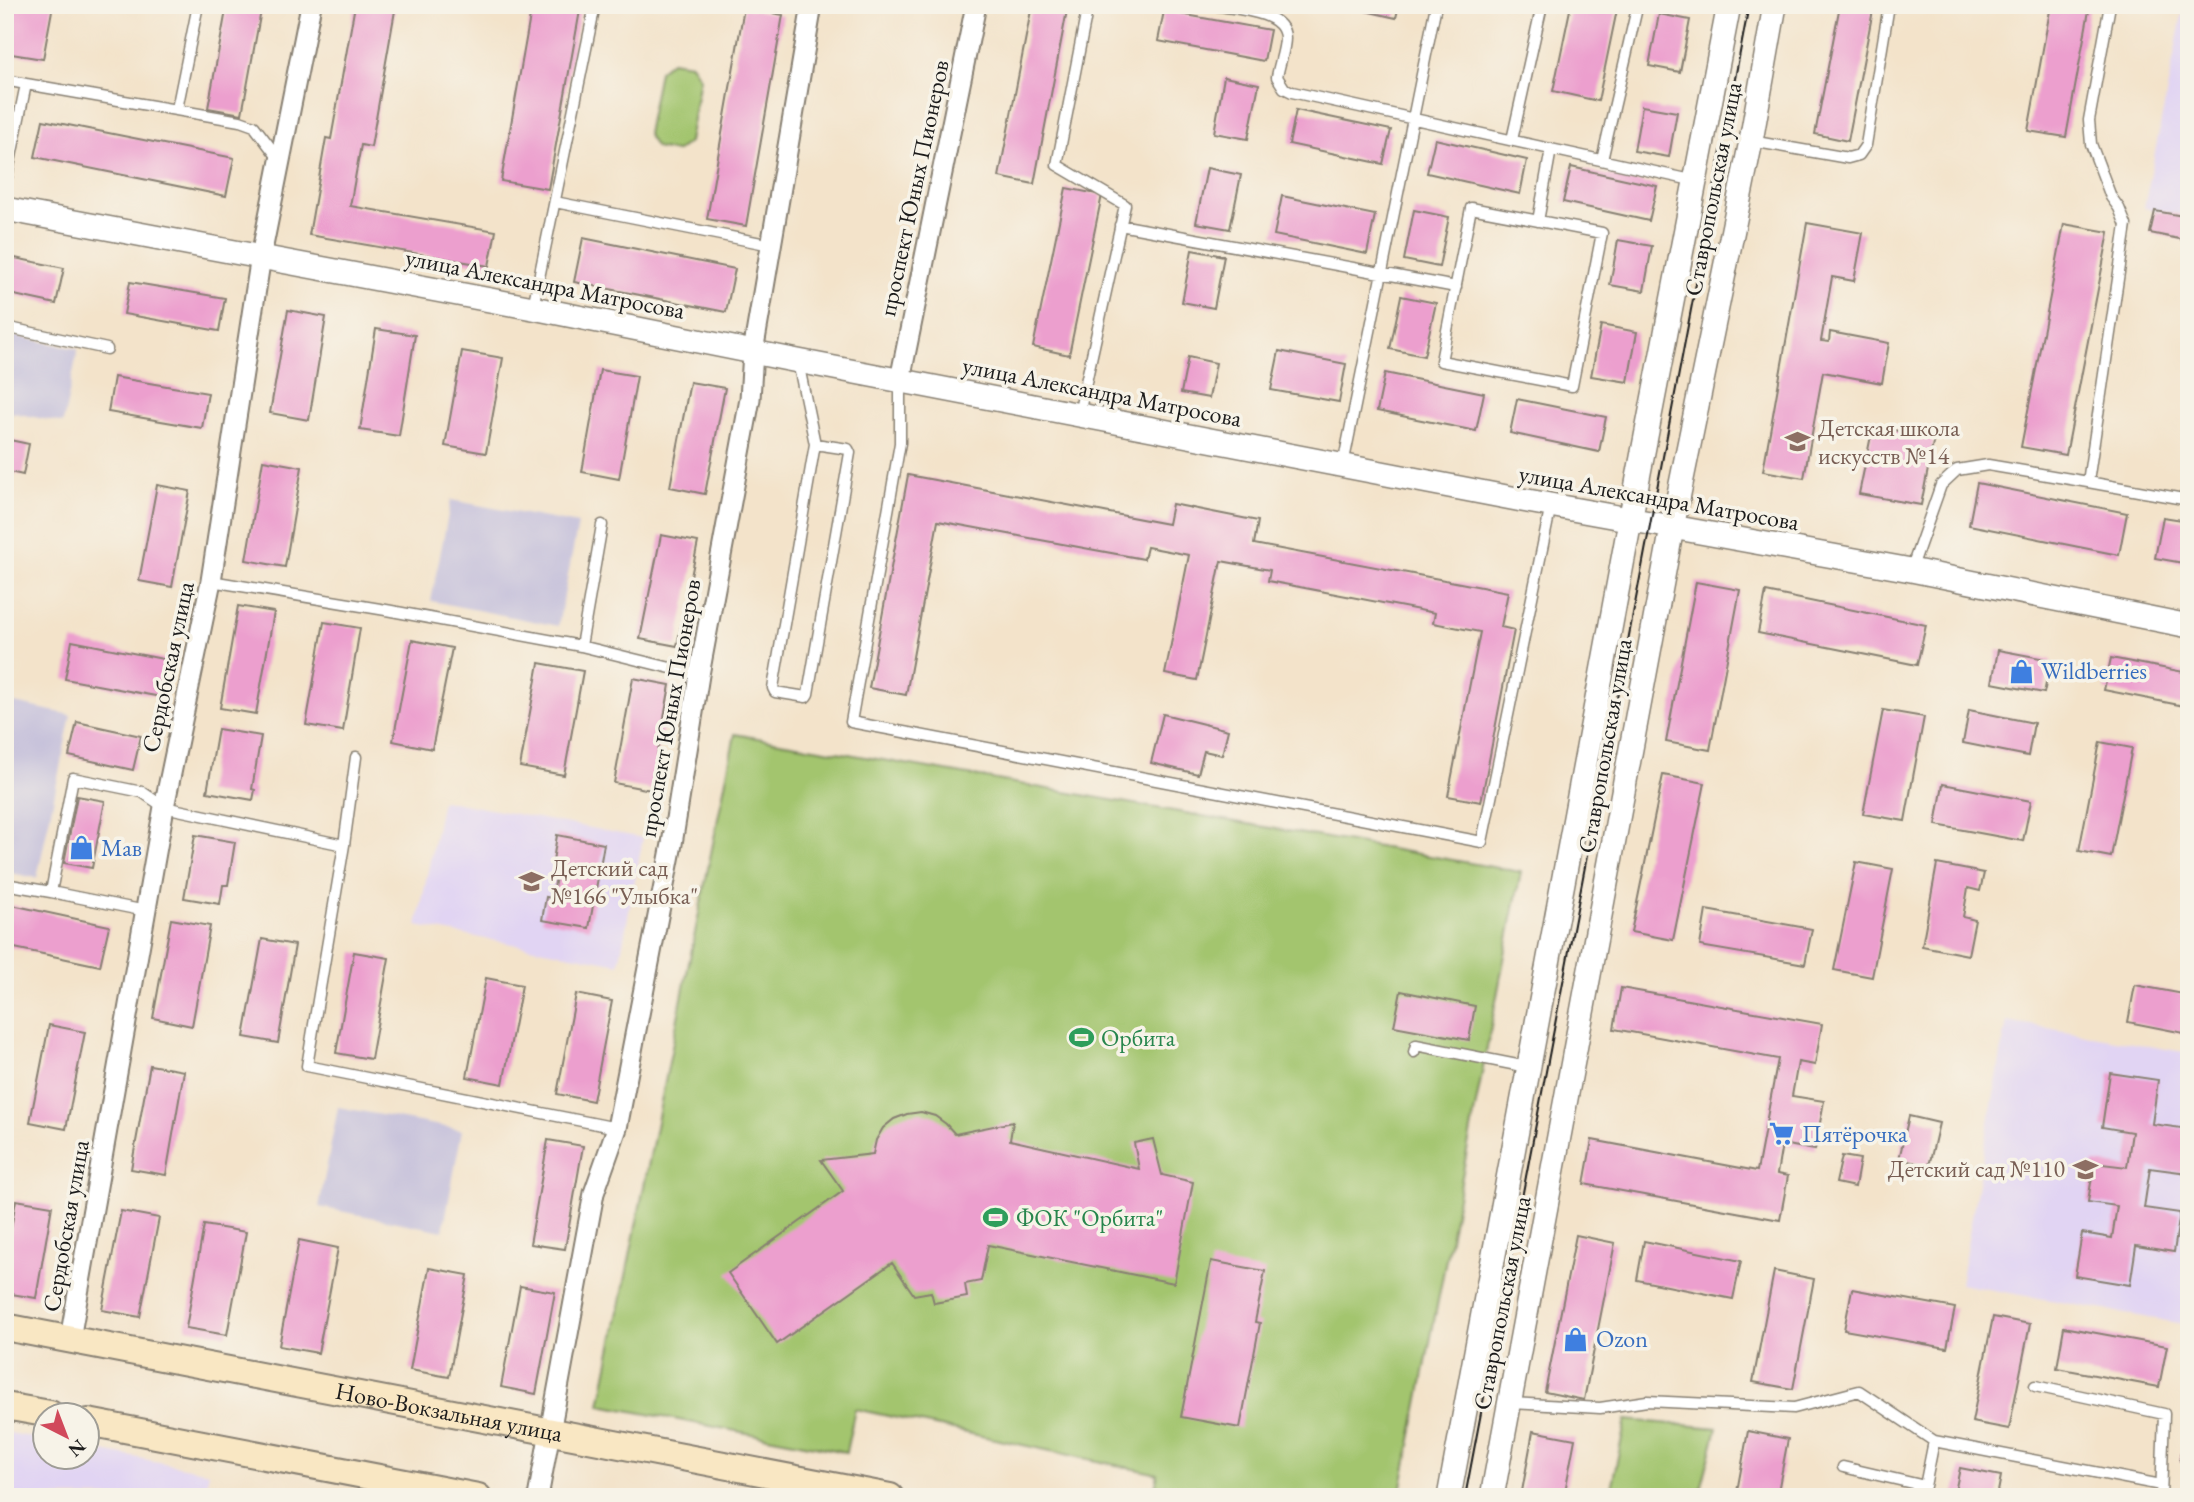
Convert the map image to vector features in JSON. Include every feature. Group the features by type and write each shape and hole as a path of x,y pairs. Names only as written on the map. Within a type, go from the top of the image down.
{"main road":[{"name":"Ново-Вокзальная улица","path":"5,1327 890,1497"},
{"path":"5,1406 32,1411"},
{"path":"102,1425 478,1497"}],"street":[{"name":"Сердобская улица","path":"70,1339 164,807 211,581 261,256 311,5"},
{"name":"проспект Юных Пионеров","path":"538,1497 594,1193 617,1128 672,844 699,675 750,399 753,352 812,5"},
{"name":"проспект Юных Пионеров","path":"900,380 976,5"},
{"name":"Ставропольская улица","path":"1448,1497 1729,5"},
{"name":"Ставропольская улица","path":"1492,1497 1672,528 1751,141 1775,5"},
{"name":"улица Александра Матросова","path":"5,209 533,308 1343,466 1911,570 2189,626"}],"lane":[{"path":"177,109 198,5"},
{"path":"533,308 595,5"},
{"path":"1079,414 1125,205 1057,165 1088,5"},
{"path":"1213,5 1256,9 1283,27 1285,37 1277,77 1284,88 1292,92 1697,181"},
{"path":"1343,466 1436,5"},
{"path":"1512,140 1542,5"},
{"path":"1751,141 1847,158 1859,155 1866,145 1889,5"},
{"path":"2088,482 2126,225 2119,208 2110,197 2091,144 2089,120 2109,5"},
{"path":"1602,160 1637,8"},
{"path":"5,80 240,121 254,126 280,160"},
{"path":"5,186 26,84"},
{"path":"1538,220 1551,149"},
{"path":"555,202 771,245"},
{"path":"1471,208 1538,220 1602,233 1572,386 1441,360 1471,208"},
{"path":"1120,225 1456,286"},
{"path":"5,327 107,349"},
{"path":"798,361 815,444 772,688 775,692 806,697 850,453 848,449 815,444"},
{"path":"900,380 900,443 851,722 1482,842 1551,505"},
{"path":"1911,570 1941,485 1957,470 1988,465 2189,500"},
{"path":"581,646 602,525"},
{"path":"211,581 581,646 699,675"},
{"path":"356,757 345,845 307,1066 617,1128"},
{"path":"51,892 73,778 142,792 164,807 345,845"},
{"path":"5,884 146,911"},
{"path":"1414,1052 1416,1045 1527,1067"},
{"path":"2035,1385 2164,1414 2161,1497"},
{"path":"1511,1403 1600,1408 1647,1401 1794,1408 1859,1391 1934,1441 2161,1485"},
{"path":"1843,1467 1925,1486 1934,1441"}],"shaded area":[{"path":"2184,5 2189,5 2189,216 2144,208"},
{"path":"5,334 78,349 63,423 5,411"},
{"path":"451,500 578,524 558,626 431,601"},
{"path":"5,701 71,715 37,878 5,872"},
{"name":"Детский сад №166 \"Улыбка\"","path":"442,800 643,838 619,964 417,926"},
{"name":"Детский сад №110","path":"2007,1021 2189,1053 2189,1325 1960,1284"},
{"path":"338,1107 462,1130 443,1231 319,1207"},
{"path":"5,1432 32,1437 32,1470 102,1470 102,1451 209,1472 204,1497 5,1497"}],"green space":[{"path":"671,61 691,64 700,78 689,142 676,152 656,148 647,134 659,71"},
{"name":"Орбита","path":"735,734 1521,872 1400,1497 1153,1497 1158,1474 855,1409 846,1452 600,1405"},
{"path":"1626,1420 1717,1428 1699,1497 1609,1497"}],"building":[{"path":"9,5 53,5 43,59 5,53"},
{"path":"227,5 262,5 242,114 208,108"},
{"path":"355,5 396,5 371,147 361,145 350,206 496,231 489,266 309,235 326,138 331,139"},
{"path":"532,5 581,5 548,189 501,181"},
{"path":"1032,5 1068,5 1034,184 999,177"},
{"path":"1339,5 1399,5 1396,18"},
{"path":"1571,5 1618,5 1598,101 1553,91"},
{"path":"1840,5 1874,5 1848,141 1815,134"},
{"path":"2051,5 2090,5 2066,137 2028,131"},
{"path":"744,8 783,15 746,226 707,219"},
{"path":"1164,11 1270,30 1264,61 1158,41"},
{"path":"1659,14 1690,20 1680,72 1649,66"},
{"path":"1224,77 1259,84 1248,139 1214,133"},
{"path":"1642,106 1677,112 1669,157 1634,151"},
{"path":"1296,110 1391,130 1383,164 1289,144"},
{"path":"43,120 234,158 226,196 35,157"},
{"path":"1435,139 1527,160 1520,194 1427,173"},
{"path":"1571,167 1657,186 1649,221 1563,202"},
{"path":"1207,168 1241,175 1230,229 1196,223"},
{"path":"1066,188 1102,195 1069,355 1033,347"},
{"path":"1282,196 1375,215 1367,254 1274,235"},
{"path":"1414,210 1449,217 1439,267 1404,260"},
{"path":"2155,211 2189,217 2189,241 2150,233"},
{"path":"1807,223 1863,233 1854,281 1832,277 1821,341 1829,342 1830,332 1889,343 1882,383 1823,372 1804,478 1763,471"},
{"path":"2064,224 2109,232 2066,455 2021,447"},
{"path":"583,238 735,269 726,312 574,282"},
{"path":"1618,240 1652,246 1644,291 1610,285"},
{"path":"1192,250 1224,256 1214,308 1182,302"},
{"path":"5,256 64,268 56,304 5,293"},
{"path":"130,282 225,298 219,331 124,314"},
{"path":"1401,296 1436,303 1424,356 1390,349"},
{"path":"288,310 326,317 309,420 270,413"},
{"path":"1601,325 1637,332 1628,382 1591,376"},
{"path":"376,329 415,335 399,436 360,430"},
{"path":"462,351 503,358 486,453 445,446"},
{"path":"1279,351 1346,364 1339,402 1271,390"},
{"path":"1188,357 1216,363 1209,398 1181,393"},
{"path":"600,370 637,376 619,479 582,472"},
{"path":"1385,373 1484,393 1476,431 1377,411"},
{"path":"114,377 208,393 202,428 108,412"},
{"path":"690,382 725,388 705,494 670,487"},
{"path":"1517,399 1606,417 1599,452 1510,433"},
{"path":"1873,426 1934,438 1921,505 1859,494"},
{"path":"5,439 29,444 23,475 5,471"},
{"path":"263,460 302,467 285,567 246,560"},
{"path":"908,475 1168,524 1172,504 1258,521 1254,544 1508,592 1501,627 1514,630 1481,802 1448,796 1480,632 1433,623 1435,613 1268,581 1270,570 1221,561 1197,680 1165,674 1189,555 1147,547 1144,559 938,521 906,695 869,688"},
{"path":"1977,483 2127,513 2119,555 1969,525"},
{"path":"157,485 190,491 172,587 139,581"},
{"path":"2163,517 2189,521 2189,564 2155,558"},
{"path":"5,523 12,524 7,552 5,551"},
{"path":"661,535 698,542 677,646 640,639"},
{"path":"1696,582 1740,590 1710,750 1666,742"},
{"path":"1766,592 1926,625 1917,665 1758,633"},
{"path":"238,606 274,612 256,714 220,708"},
{"path":"324,622 360,628 343,731 306,725"},
{"path":"412,640 452,648 432,749 393,741"},
{"path":"72,641 168,660 161,697 65,679"},
{"name":"Wildberries","path":"1998,650 2051,660 2044,693 1992,683"},
{"path":"2111,658 2189,673 2189,707 2104,690"},
{"path":"539,663 583,671 564,775 520,767"},
{"path":"633,678 670,685 651,790 614,783"},
{"path":"1883,710 1924,717 1905,821 1863,814"},
{"path":"1969,710 2034,723 2028,756 1963,743"},
{"path":"1163,714 1228,730 1222,755 1204,751 1198,774 1151,763"},
{"path":"77,722 141,736 133,770 69,756"},
{"path":"218,729 261,736 252,789 255,790 253,800 207,792"},
{"path":"2100,742 2132,748 2111,857 2079,851"},
{"path":"1663,775 1705,783 1673,940 1631,932"},
{"path":"1943,784 2031,801 2023,841 1936,825"},
{"path":"77,796 105,801 92,868 64,863"},
{"path":"195,835 235,842 228,885 223,885 220,904 184,898"},
{"path":"557,835 604,844 589,928 542,920 546,897 552,898 559,862 553,861"},
{"path":"1856,862 1893,869 1872,977 1834,970"},
{"path":"1937,864 1984,873 1980,891 1968,888 1963,917 1975,920 1968,955 1922,946"},
{"path":"12,905 109,926 100,966 5,946"},
{"path":"1706,910 1812,929 1805,964 1700,946"},
{"path":"171,919 210,926 192,1026 153,1018"},
{"path":"262,939 295,945 278,1043 244,1037"},
{"path":"354,952 389,958 371,1059 336,1053"},
{"path":"486,978 522,985 503,1084 467,1077"},
{"path":"2135,985 2189,995 2189,1034 2128,1022"},
{"path":"1621,988 1822,1024 1815,1065 1798,1062 1792,1096 1824,1101 1815,1150 1782,1144 1777,1174 1788,1176 1780,1220 1584,1184 1592,1140 1757,1171 1778,1059 1614,1029"},
{"path":"1401,991 1475,1006 1469,1040 1394,1026"},
{"path":"576,994 612,1001 593,1101 557,1094"},
{"path":"49,1025 85,1032 66,1129 30,1122"},
{"path":"150,1065 184,1071 166,1175 131,1169"},
{"path":"2110,1073 2158,1080 2152,1124 2189,1129 2188,1173 2150,1168 2144,1208 2180,1213 2174,1252 2136,1246 2130,1285 2075,1276 2082,1233 2112,1238 2117,1206 2088,1202 2094,1163 2127,1167 2132,1132 2102,1127"},
{"name":"ФОК \"Орбита\"","path":"921,1112 935,1116 955,1134 1013,1122 1010,1140 1139,1169 1134,1143 1153,1139 1162,1175 1193,1182 1174,1283 988,1245 981,1281 965,1284 967,1297 934,1303 931,1292 914,1295 892,1263 777,1344 728,1273 843,1191 821,1160 873,1154 876,1140 883,1128 894,1119"},
{"path":"1909,1116 1939,1123 1929,1166 1899,1159"},
{"path":"548,1140 583,1146 565,1249 530,1244"},
{"path":"1842,1156 1860,1159 1855,1187 1836,1183"},
{"path":"16,1200 52,1206 36,1298 5,1293 5,1262"},
{"path":"121,1211 159,1218 140,1317 102,1310"},
{"path":"204,1225 246,1232 227,1335 186,1328"},
{"path":"1576,1235 1615,1243 1584,1400 1545,1392"},
{"path":"299,1240 338,1248 318,1353 279,1346"},
{"path":"1644,1241 1741,1261 1733,1299 1637,1280"},
{"path":"1211,1261 1265,1271 1255,1322 1260,1323 1240,1428 1181,1417"},
{"path":"429,1268 468,1275 449,1377 410,1370"},
{"path":"1774,1271 1814,1279 1793,1389 1753,1382"},
{"path":"520,1286 555,1292 536,1394 501,1387"},
{"path":"1852,1289 1955,1308 1947,1348 1844,1330"},
{"path":"1993,1317 2030,1324 2009,1429 1972,1422"},
{"path":"2064,1327 2167,1346 2159,1387 2057,1368"},
{"path":"2189,1423 2189,1463 2180,1461"},
{"path":"1533,1431 1575,1439 1564,1497 1521,1497"},
{"path":"1748,1431 1788,1439 1777,1497 1736,1497"},
{"path":"1960,1468 2001,1476 1997,1497 1954,1497"}],"tram line":[{"path":"1465,1497 1749,5"}],"place":[{"name":"Детская школа искусств №14","path":"1798,442"},
{"name":"Wildberries","path":"2021,671"},
{"name":"Мав","path":"81,848"},
{"name":"Детский сад №166 \"Улыбка\"","path":"531,882"},
{"name":"Орбита","path":"1081,1038"},
{"name":"Пятёрочка","path":"1782,1134"},
{"name":"Детский сад №110","path":"2085,1169"},
{"name":"ФОК \"Орбита\"","path":"996,1218"},
{"name":"Ozon","path":"1576,1339"}]}
